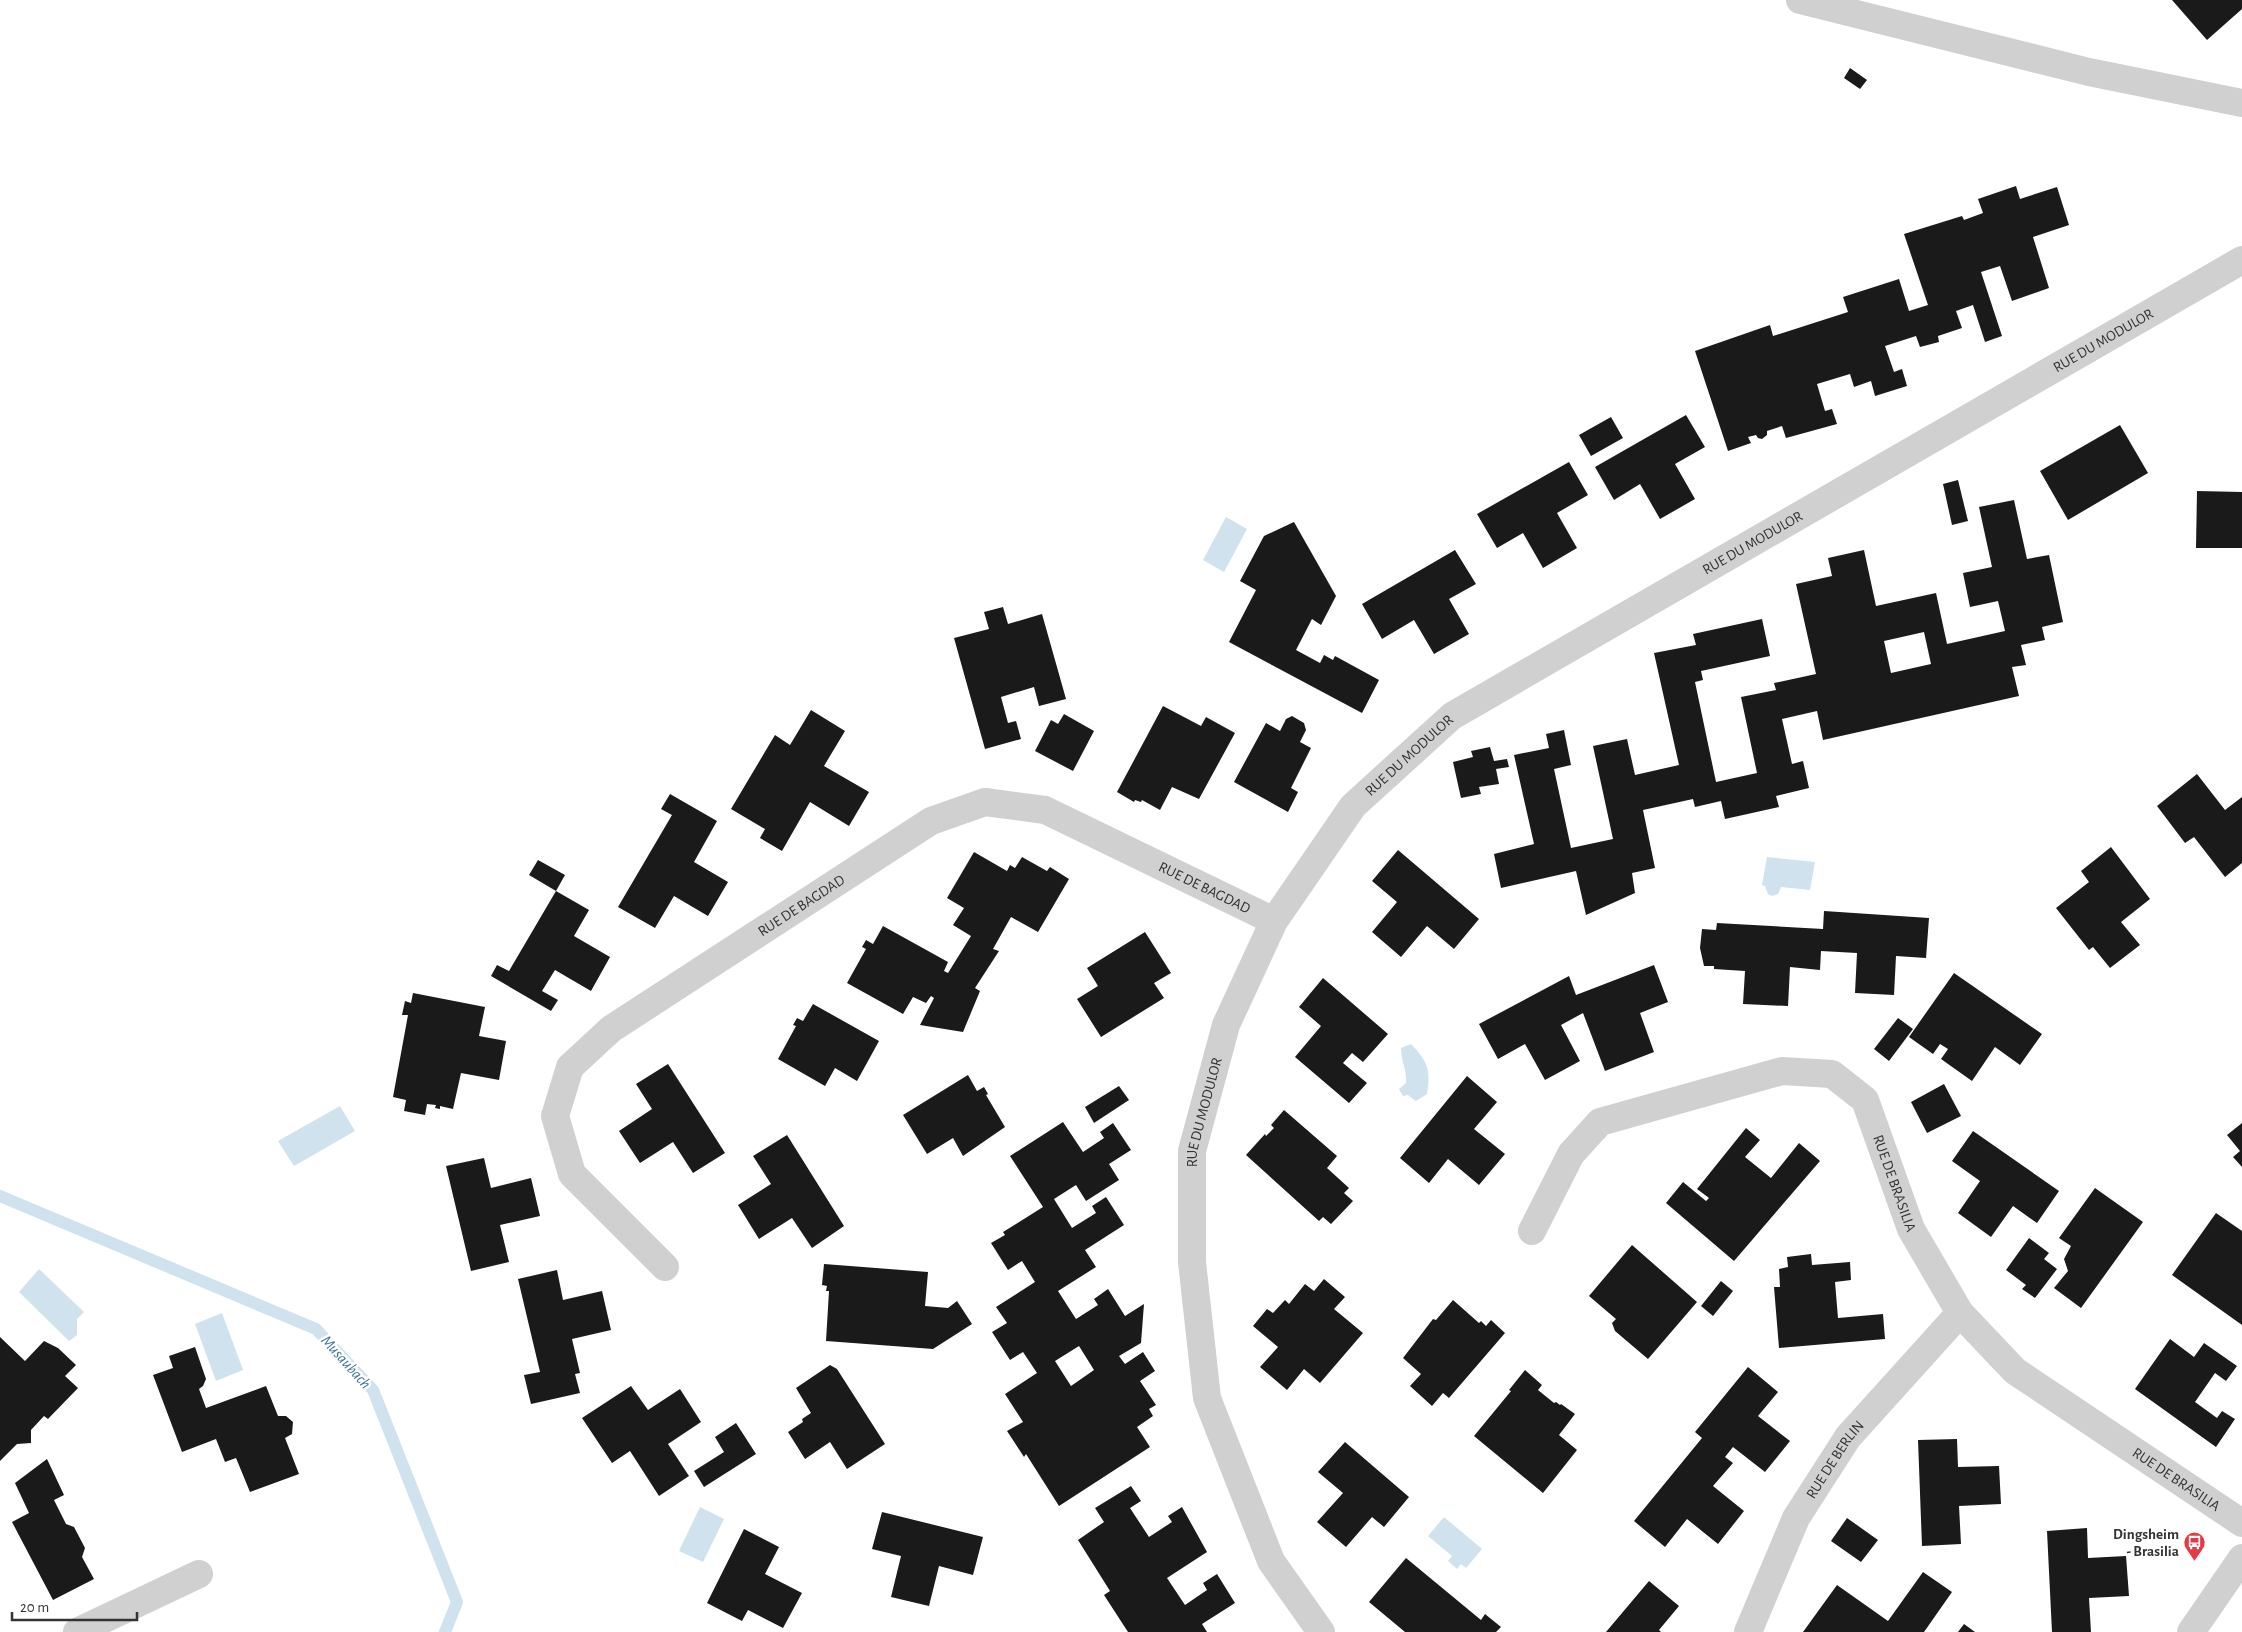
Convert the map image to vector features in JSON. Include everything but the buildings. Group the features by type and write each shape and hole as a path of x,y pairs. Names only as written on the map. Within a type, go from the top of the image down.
{"street":[{"path":"1800,0 2089,72 2242,103"},
{"name":"RUE DU MODULOR","path":"1320,1632 1271,1561 1208,1398 1192,1262 1192,1151 1226,1025 1274,921 1353,806 1452,716 2242,260"},
{"name":"RUE DE BAGDAD","path":"665,1267 572,1174 555,1116 570,1066 611,1029 931,822 985,802 1045,810 1274,921"},
{"name":"RUE DE BRASILIA","path":"1532,1231 1571,1154 1600,1122 1782,1071 1832,1074 1865,1100 1911,1229 1960,1313 2015,1371 2242,1523"},
{"name":"RUE DE BERLIN","path":"1748,1632 1796,1518 1848,1437 1960,1313"},
{"path":"2191,1632 2242,1558"},
{"path":"77,1632 199,1574"}],"water":[{"path":"1226,517 1247,529 1224,572 1203,560"},
{"path":"1767,857 1815,862 1810,890 1781,887 1778,894 1772,896 1768,894 1765,886 1762,885"},
{"path":"1411,1044 1425,1061 1429,1079 1427,1094 1416,1101 1408,1095 1403,1096 1399,1089 1406,1083 1401,1048"},
{"path":"340,1106 355,1131 294,1166 278,1141"},
{"path":"39,1269 84,1312 77,1319 77,1335 69,1341 19,1292"},
{"path":"222,1313 243,1370 216,1381 195,1324"},
{"path":"700,1507 724,1519 703,1562 679,1551"},
{"path":"1444,1517 1482,1549 1466,1568 1461,1564 1457,1569 1448,1561 1452,1556 1428,1536"}],"waterway":[{"name":"Musaubach","path":"0,1196 316,1329 373,1390 457,1602 445,1632"}],"place":[{"name":"Dingsheim - Brasilia","path":"2195,1562"}]}
